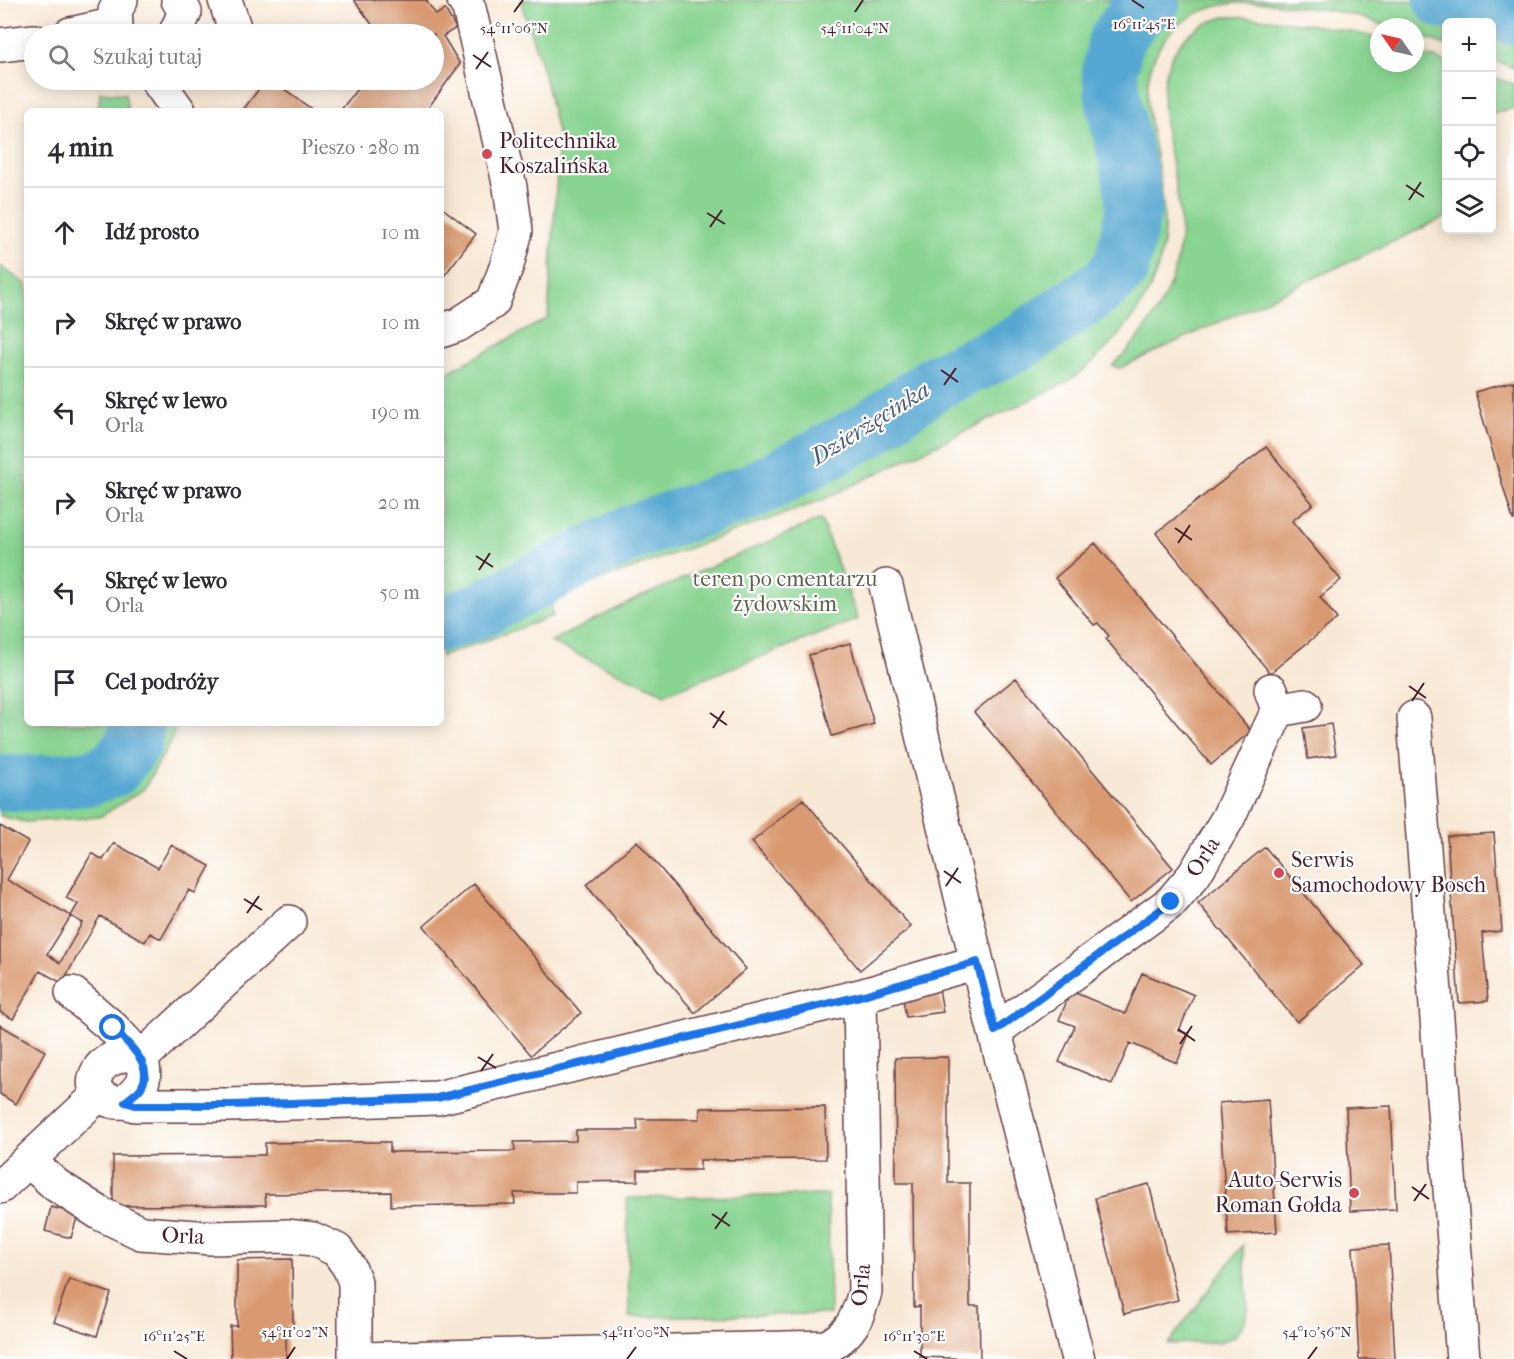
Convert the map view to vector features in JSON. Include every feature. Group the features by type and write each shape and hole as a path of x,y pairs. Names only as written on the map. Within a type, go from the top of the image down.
{"street":[{"path":"178,0 185,12 180,24"},
{"path":"225,0 233,24"},
{"path":"444,330 458,325 493,302 507,265 516,231 510,188 469,8 464,0"},
{"path":"103,24 120,19"},
{"path":"0,45 24,42"},
{"path":"164,90 177,108"},
{"path":"886,586 977,962 1078,1359"},
{"name":"Orla","path":"995,1031 1161,909 1179,893 1194,875 1228,818 1284,702"},
{"path":"1414,718 1463,1359"},
{"path":"141,1058 289,922"},
{"path":"141,1058 126,1054 112,1058 98,1070 94,1084 111,1098 135,1105 218,1105 437,1098 860,996 977,962"},
{"path":"72,993 113,1028 141,1058"},
{"name":"Orla","path":"362,1359 826,1347 841,1339 857,1319 865,1292 860,996"},
{"path":"0,1187 29,1161 111,1098"},
{"name":"Orla","path":"29,1161 56,1185 101,1214 141,1233 211,1238 286,1236 313,1239 337,1250 349,1267 355,1282 355,1359"}],"green space":[{"path":"520,0 1514,0 1514,68 1496,61 1496,18 1442,18 1442,44 1424,38 1424,18 1370,18 1370,20 1341,12 1254,3 1222,5 1193,15 1180,24 1161,44 1148,81 1148,110 1163,199 1164,226 1162,252 1155,278 1141,305 1121,332 1089,365 1067,382 822,500 551,598 553,616 444,656 444,374 548,318 559,141 544,74"},
{"path":"1224,17 1258,18 1313,25 1370,37 1370,72 1424,72 1424,55 1442,61 1442,219 1120,368 1112,366 1148,325 1158,310 1173,277 1180,241 1180,215 1165,126 1163,97 1167,70 1178,46 1208,22"},
{"path":"1496,78 1514,84 1514,108 1496,112"},
{"path":"100,92 125,94 127,108 98,108"},
{"path":"0,266 24,283 24,726 176,726 172,739 144,789 100,817 25,822 0,816"},
{"name":"teren po cmentarzu żydowskim","path":"821,519 858,619 665,694 550,642 638,598"},
{"path":"828,1195 830,1314 629,1317 627,1198"},
{"path":"1243,1245 1248,1310 1244,1324 1234,1337 1219,1342 1168,1344"}],"building":[{"path":"354,0 426,0 436,15 445,9 456,28 444,35 444,24 372,24"},
{"path":"444,38 460,64 444,86"},
{"path":"258,90 286,90 310,108 244,108"},
{"path":"356,90 441,90 428,108 342,108"},
{"path":"444,209 476,234 444,276"},
{"path":"1514,381 1514,520 1513,520 1475,392"},
{"path":"1266,447 1313,504 1292,521 1341,580 1320,597 1337,619 1270,673 1156,533"},
{"path":"1095,543 1251,731 1211,765 1106,639 1109,636 1098,623 1094,625 1055,578"},
{"path":"850,643 874,724 832,736 809,655"},
{"path":"1016,678 1173,868 1131,902 974,712"},
{"path":"1331,724 1336,755 1308,759 1303,728"},
{"path":"803,799 911,927 860,970 752,842"},
{"path":"0,826 28,842 7,880 71,916 78,904 66,898 92,853 103,860 114,843 158,868 171,845 210,866 195,893 189,890 161,939 150,933 145,942 100,916 62,983 40,971 13,1019 0,1012","holes":["71,916 82,923 60,963 47,954"]},
{"path":"1494,833 1502,931 1482,933 1488,1001 1459,1003 1447,836"},
{"path":"637,841 746,969 695,1013 586,885"},
{"path":"1265,847 1364,965 1297,1022 1198,903"},
{"path":"474,884 581,1013 531,1055 424,926"},
{"path":"1142,973 1194,995 1179,1031 1189,1034 1177,1063 1130,1043 1112,1084 1059,1062 1075,1026 1059,1020 1071,991 1125,1014"},
{"path":"939,988 943,1012 906,1017 902,993"},
{"path":"0,1025 45,1051 16,1104 0,1094"},
{"path":"948,1057 948,1183 970,1183 970,1306 979,1306 980,1359 920,1357 920,1306 914,1307 913,1183 896,1183 895,1058"},
{"path":"1268,1099 1277,1232 1228,1235 1219,1103"},
{"path":"1391,1106 1396,1209 1350,1211 1346,1108"},
{"path":"825,1107 826,1159 700,1160 700,1170 638,1170 638,1181 576,1182 576,1193 514,1193 515,1204 391,1206 391,1192 265,1194 266,1205 113,1206 113,1156 265,1155 265,1143 330,1142 390,1142 390,1152 515,1151 514,1142 576,1141 576,1130 638,1130 637,1119 700,1119 700,1108"},
{"path":"1149,1184 1178,1300 1124,1314 1095,1198"},
{"path":"51,1207 78,1214 71,1238 45,1231"},
{"path":"1389,1245 1395,1359 1359,1359 1353,1247"},
{"path":"292,1259 293,1326 286,1326 286,1359 231,1359 230,1326 237,1326 237,1260"},
{"path":"69,1279 111,1293 97,1336 54,1322"}],"waterway":[{"name":"Dzierżęcinka","path":"444,623 474,613 631,533 753,491 868,430 936,382 1017,344 1104,285 1121,268 1134,209 1131,179 1114,104 1110,71 1116,40 1135,14 1153,0"},
{"name":"Dzierżęcinka","path":"1442,0 1514,17"},
{"name":"Dzierżęcinka","path":"0,783 40,783 89,778 114,769 134,742 137,726"}],"place":[{"name":"Politechnika Koszalińska","path":"487,154"},
{"name":"Serwis Samochodowy Bosch","path":"1279,873"},
{"name":"Auto-Serwis Roman Gołda","path":"1354,1193"}],"route":[{"path":"113,1028 141,1058 145,1071 141,1088 125,1102 135,1105 230,1105 437,1098 860,996 977,962 995,1031 1171,902"}]}
